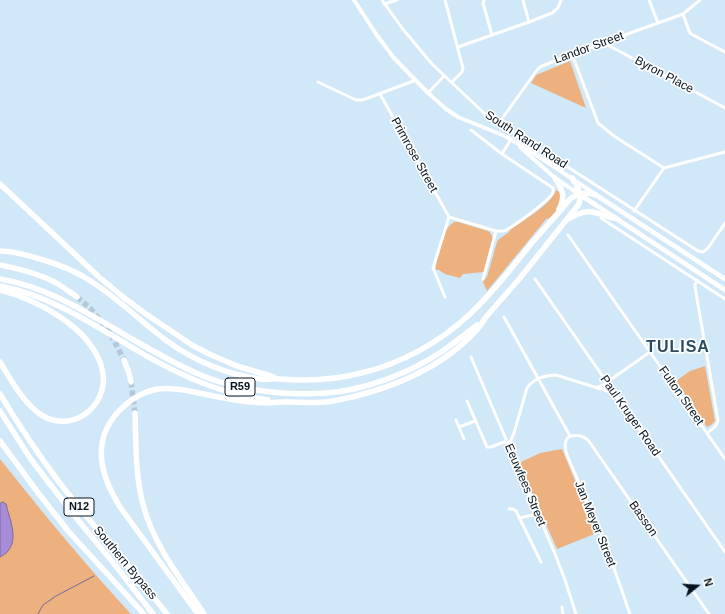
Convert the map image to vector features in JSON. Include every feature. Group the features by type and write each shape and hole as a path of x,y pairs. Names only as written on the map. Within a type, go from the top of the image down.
{"highway":[{"path":"554,178 561,188 563,196 556,216"},
{"path":"564,223 579,204 580,200 578,188 572,178"},
{"path":"0,184 122,297 146,314 192,345 209,354 250,371 267,374 277,379"},
{"path":"556,216 570,199 575,196 588,192 596,195"},
{"path":"564,223 576,215 585,212 595,212 615,218"},
{"name":"R59","path":"0,251 20,254 58,264 83,276 106,292 166,341 211,365 237,374 261,379 325,379 361,373 385,366 414,353 448,331 469,314 494,288 556,216"},
{"name":"R59","path":"0,279 25,284 52,294 76,306 170,360 205,376 231,385 270,392 293,394 340,392 378,382 397,375 439,353 457,341 485,318 520,278 564,223"},
{"path":"0,266 28,272 50,280 77,297"},
{"path":"0,286 33,295 62,307 142,353 186,376 232,393 280,402"},
{"path":"0,290 30,300 46,308 70,325 95,351 103,371 104,384 95,406 87,414 68,421 49,419 27,402 0,362"},
{"path":"198,614 120,507 104,476 101,450 104,434 112,418 124,405 135,397 152,390 167,388 250,402 326,402 341,399 400,383 424,371 460,346 477,329 485,318"},
{"path":"124,360 131,382"},
{"name":"Southern Bypass","path":"0,394 59,482 86,517 167,614"},
{"name":"Southern Bypass","path":"0,411 48,483 153,614"},
{"path":"135,413 137,475 142,500 148,519 158,543 204,614"},
{"path":"0,435 39,494"},
{"path":"0,441 69,532 144,614"}],"main road":[{"name":"South Rand Road","path":"354,0 390,54 446,109 458,117 493,130 516,142 725,279"},
{"name":"South Rand Road","path":"516,142 554,178 725,290"}],"street":[{"name":"South Rand Road","path":"382,0 402,28 432,64 480,110 499,123 700,252 706,250 725,223"},
{"path":"384,4 397,0"},
{"path":"445,0 463,68 462,72 452,82"},
{"path":"484,0 492,35"},
{"path":"523,0 529,22"},
{"path":"458,47 554,12 558,8 561,0"},
{"path":"649,0 658,23"},
{"name":"Landor Street","path":"499,123 538,69 572,54 683,14 700,0"},
{"path":"683,14 691,34 725,52"},
{"name":"Byron Place","path":"604,43 725,108"},
{"path":"572,54 598,123 614,136 664,168"},
{"path":"428,93 444,76"},
{"path":"318,82 358,100 364,100 416,80"},
{"name":"Primrose Street","path":"380,94 449,217"},
{"name":"South Rand Road","path":"471,130 502,154 552,186 553,190 551,196 543,204 506,230 496,231"},
{"name":"South Rand Road","path":"502,154 510,139"},
{"path":"725,147 725,157"},
{"path":"634,210 664,168 724,152"},
{"path":"445,297 434,268 443,233 449,217 496,231 483,279"},
{"path":"601,218 725,299"},
{"name":"Fulton Street","path":"568,235 725,458"},
{"name":"Paul Kruger Road","path":"535,279 725,552"},
{"path":"698,281 695,284 695,287 718,420 714,427 707,432"},
{"path":"504,317 570,436"},
{"path":"596,388 603,385 650,352"},
{"name":"Eeuwfees Street","path":"471,357 565,580 576,614"},
{"path":"509,445 514,434 527,388 531,383 539,379 548,376 556,376 614,393"},
{"path":"467,401 487,447 491,447 507,440"},
{"path":"456,420 464,439"},
{"path":"459,427 475,420"},
{"path":"504,435 514,434"},
{"name":"Basson","path":"570,436 575,435 584,437 588,440 709,614"},
{"name":"Jan Meyer Street","path":"570,436 564,447 608,551 630,614"},
{"path":"509,509 515,510 541,562"},
{"path":"519,518 538,514"},
{"path":"562,607 563,614"}],"shaded area":[{"path":"570,61 586,108 531,83 536,75"},
{"path":"556,190 562,194 556,211 548,219 547,218 487,291 483,282 487,277 498,240 549,201"},
{"path":"454,222 488,231 491,234 493,240 484,272 463,274 460,278 436,270 445,232"},
{"path":"705,366 715,421 707,427 676,381 690,371"},
{"path":"562,449 597,533 557,549 519,463 540,453"},
{"path":"0,459 64,538 131,614 0,614"},
{"path":"3,502 6,504 11,522 13,540 8,551 0,557 0,504"}],"waterway":[{"path":"38,614 43,605 56,596 94,576"}],"tunnel":[{"path":"77,297 90,308 109,331 124,360"},
{"path":"131,382 135,413"}],"district":[{"name":"TULISA","path":"678,348"}]}
